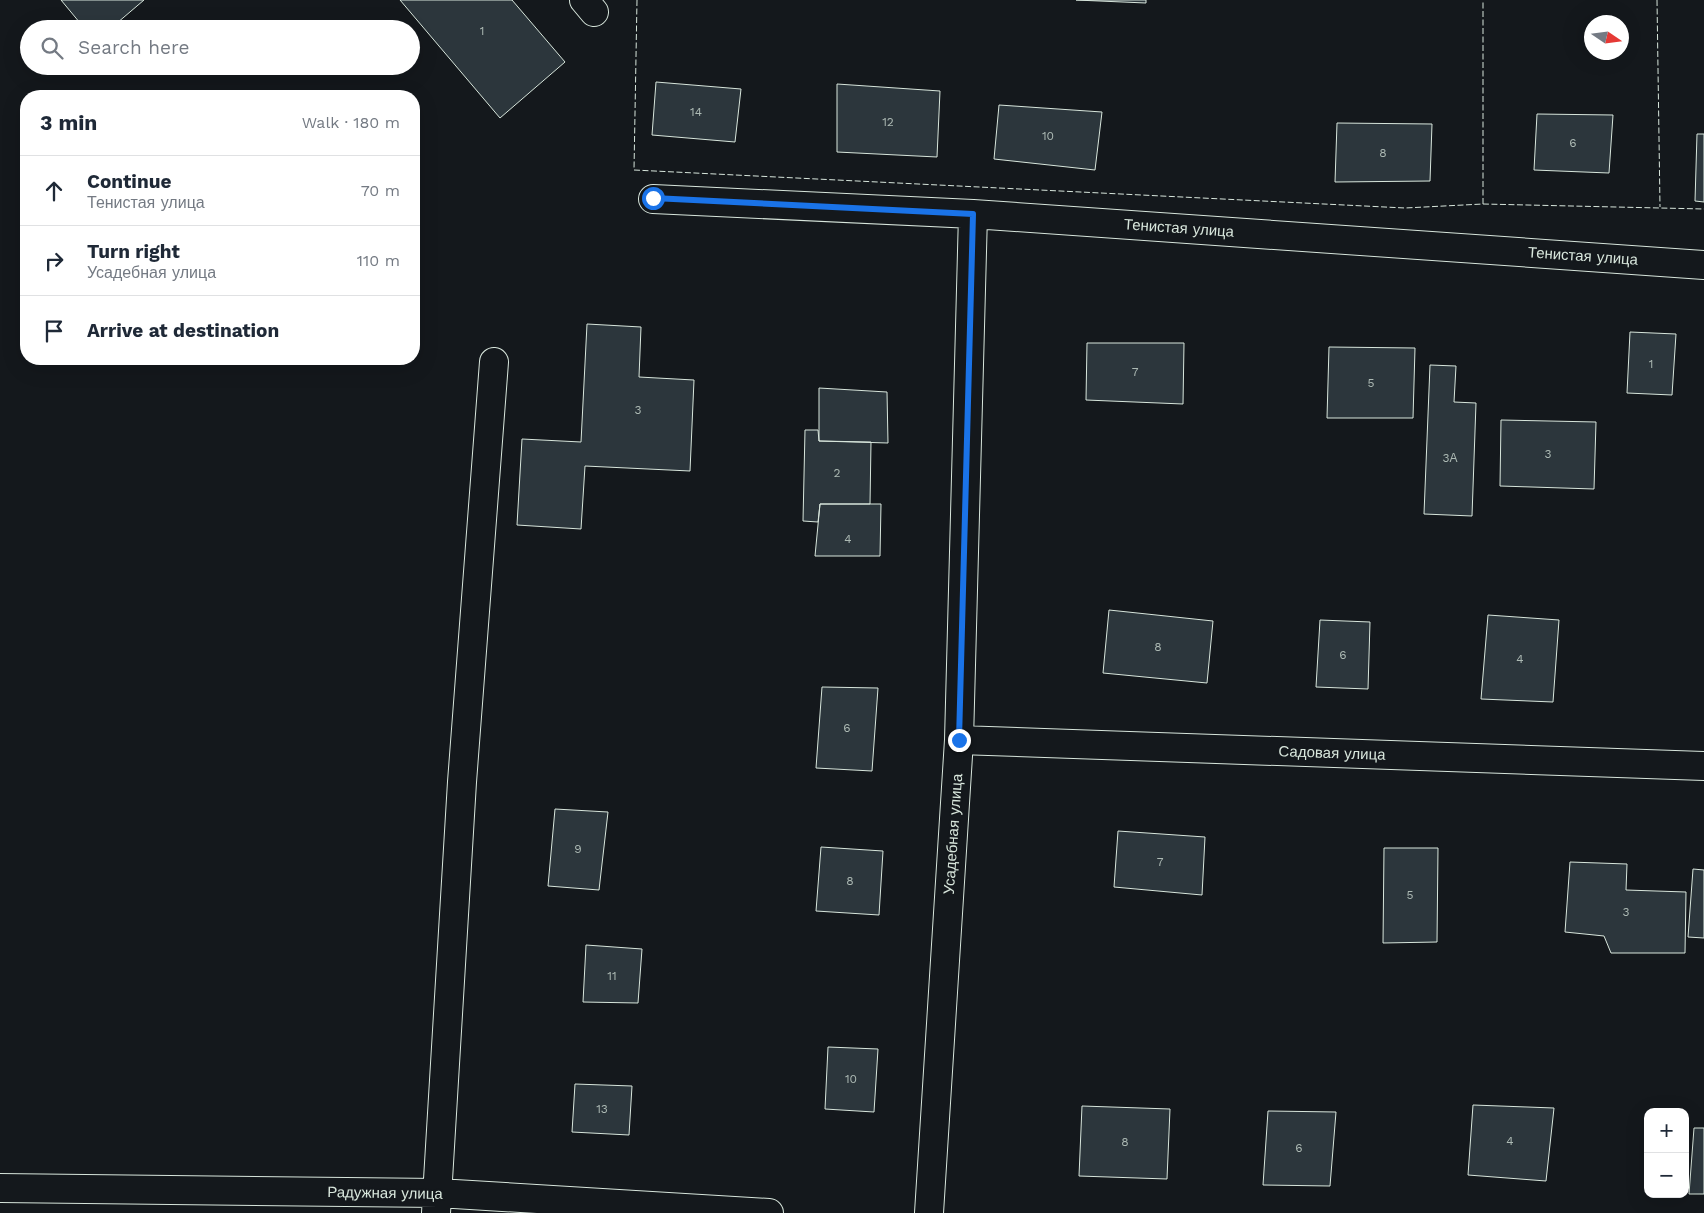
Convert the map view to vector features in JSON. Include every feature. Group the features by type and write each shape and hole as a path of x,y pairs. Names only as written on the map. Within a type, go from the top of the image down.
{"street":[{"name":"Тенистая улица","path":"653,198 973,214 1704,265"},
{"name":"Усадебная улица","path":"929,1213 959,740 973,214"},
{"path":"437,1203 462,782 494,362"},
{"name":"Садовая улица","path":"959,740 1704,766"},
{"name":"Радужная улица","path":"0,1188 769,1213"}],"building":[{"path":"61,0 144,0 121,20 78,20"},
{"path":"400,0 512,0 565,62 500,118 420,24 420,20 417,20"},
{"path":"1076,0 1146,0 1146,3"},
{"path":"656,82 741,89 735,142 652,135"},
{"path":"837,84 940,91 937,157 837,152"},
{"path":"999,105 1102,112 1095,170 994,159"},
{"path":"1537,114 1613,115 1609,173 1534,170"},
{"path":"1337,123 1432,124 1430,181 1335,182"},
{"path":"1697,134 1704,134 1704,202 1695,201"},
{"path":"587,324 641,327 639,377 694,380 690,471 585,466 581,529 517,525 522,439 581,442"},
{"path":"1630,332 1676,334 1672,395 1627,393"},
{"path":"1087,343 1184,343 1183,404 1086,400"},
{"path":"1329,347 1415,348 1413,418 1327,418"},
{"path":"1430,365 1456,366 1454,402 1476,403 1472,516 1424,514"},
{"path":"819,388 887,392 888,443 819,441"},
{"path":"1501,420 1596,422 1594,489 1500,486"},
{"path":"805,430 818,430 819,441 871,442 870,504 820,504 818,522 803,521"},
{"path":"820,504 881,504 880,556 815,556"},
{"path":"1109,610 1213,621 1207,683 1103,673"},
{"path":"1488,615 1559,620 1553,702 1481,699"},
{"path":"1320,620 1370,622 1368,689 1316,687"},
{"path":"822,687 878,688 872,771 816,768"},
{"path":"555,809 608,812 599,890 548,886"},
{"path":"1118,831 1205,837 1202,895 1114,887"},
{"path":"821,847 883,851 879,915 816,911"},
{"path":"1384,848 1438,848 1437,942 1383,943"},
{"path":"1570,862 1627,864 1626,890 1686,892 1685,953 1611,953 1604,936 1565,932"},
{"path":"1693,869 1704,870 1704,938 1688,937"},
{"path":"586,945 642,949 638,1003 583,1002"},
{"path":"828,1047 878,1049 874,1112 825,1109"},
{"path":"575,1084 632,1086 629,1135 572,1132"},
{"path":"1473,1105 1554,1108 1546,1181 1468,1175"},
{"path":"1082,1106 1170,1109 1167,1179 1079,1176"},
{"path":"1268,1111 1336,1112 1330,1186 1263,1185"},
{"path":"1694,1128 1704,1128 1704,1194 1689,1194"}],"fence":[{"path":"637,0 634,170 1405,208 1483,204 1704,209"},
{"path":"1483,0 1483,204"},
{"path":"1657,0 1660,207"}],"route":[{"path":"653,198 973,214 959,740"}]}
